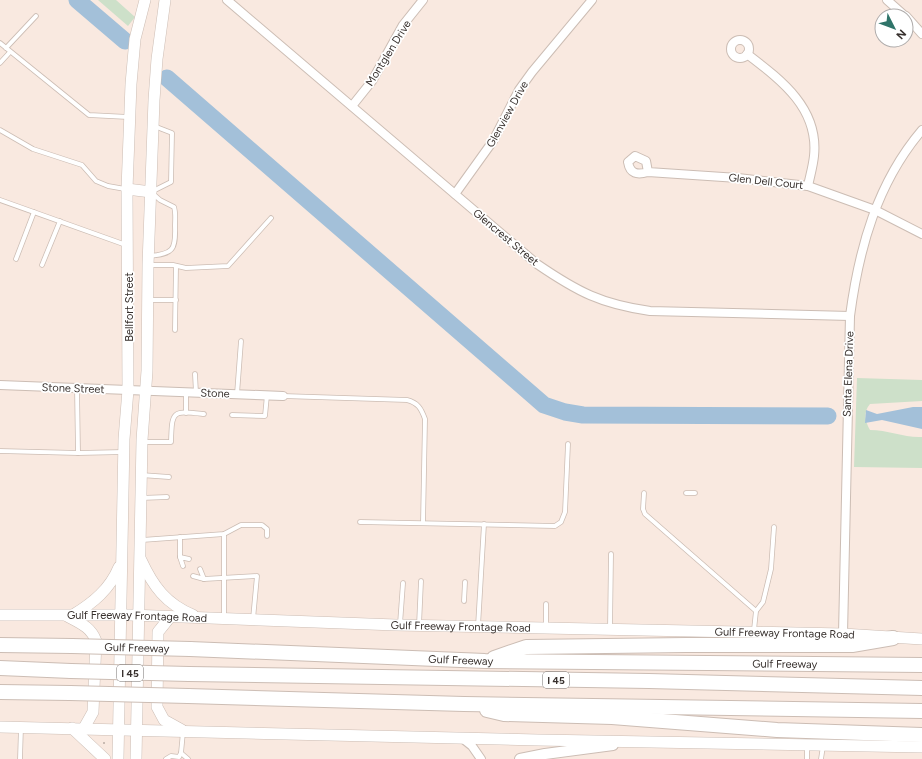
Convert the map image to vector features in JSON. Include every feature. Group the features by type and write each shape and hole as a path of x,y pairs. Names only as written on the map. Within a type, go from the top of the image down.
{"highway":[{"path":"485,661 526,647 852,645 893,638"},
{"name":"Gulf Freeway","path":"0,645 190,649 485,661 922,665"},
{"name":"Gulf Freeway","path":"0,668 189,674 649,681 922,688"},
{"name":"I 45","path":"0,692 464,704 922,711"},
{"path":"464,704 504,714 612,717 777,730 922,735"}],"main road":[{"name":"Bellfort Street","path":"118,759 124,452 128,390 129,246 127,189 131,117 131,84 135,39 146,0"},
{"name":"Bellfort Street","path":"136,759 141,475 146,390 148,261 154,100 157,59 165,0"},
{"path":"127,189 151,192"},
{"path":"139,557 150,579 167,601 181,610 199,618"},
{"path":"84,728 93,712 96,641 93,633 86,626 69,615 99,597 115,578 121,563"},
{"name":"Gulf Freeway Frontage Road","path":"0,615 121,615 400,626 478,626 843,634 922,639"},
{"path":"170,617 158,632 157,707 164,720 183,731"},
{"path":"0,727 119,728 462,738 807,746 922,747"},
{"path":"72,728 105,759"}],"street":[{"name":"Glencrest Street","path":"227,0 537,264 560,280 590,297 618,306 650,311 850,316"},
{"name":"Montglen Drive","path":"352,106 372,81 403,25 423,0"},
{"name":"Glenview Drive","path":"455,194 493,141 519,90 592,0"},
{"path":"887,0 896,8"},
{"path":"914,25 922,34"},
{"path":"747,54 781,80 797,97 807,114 812,127 814,156 808,186"},
{"name":"Santa Elena Drive","path":"843,634 850,316 855,274 875,210 892,174 922,130"},
{"name":"Glen Dell Court","path":"648,172 738,178 808,186 875,210 922,234"},
{"name":"Stone Street","path":"0,385 146,390"},
{"name":"Stone","path":"146,390 283,396"},
{"path":"462,738 472,746 481,759"},
{"path":"520,759 637,742"}],"lane":[{"path":"0,63 8,50 36,16"},
{"path":"0,43 89,115 131,117"},
{"path":"148,261 170,250 176,242 174,207 160,200 151,192 171,182 172,132 154,126"},
{"path":"0,130 33,149 82,165 96,181 108,186 127,189"},
{"path":"0,200 129,246"},
{"path":"16,259 34,212"},
{"path":"148,261 186,268 228,266 271,218"},
{"path":"42,265 60,221"},
{"path":"175,330 176,266"},
{"path":"148,300 176,300"},
{"path":"237,394 242,342"},
{"path":"195,374 196,392"},
{"path":"77,388 78,453"},
{"path":"186,392 186,413"},
{"path":"232,414 265,416 267,395"},
{"path":"283,396 407,400 415,402 422,409 425,419 423,523"},
{"path":"142,442 171,442 172,420 174,416 180,413 204,414"},
{"path":"360,522 555,526 561,522 565,512 568,444"},
{"path":"0,451 78,453 124,452"},
{"path":"141,475 169,477"},
{"path":"644,492 643,509 645,514 756,611"},
{"path":"686,493 696,493"},
{"path":"141,498 167,497"},
{"path":"478,626 484,524"},
{"path":"140,540 224,534 241,525 262,525 267,529 267,536"},
{"path":"754,632 756,611 763,602 768,587 771,569 774,526"},
{"path":"224,534 224,618"},
{"path":"180,537 180,557 183,566"},
{"path":"610,629 611,554"},
{"path":"180,557 189,559"},
{"path":"200,569 204,578"},
{"path":"193,576 204,578 225,576 257,576 252,619"},
{"path":"419,626 421,581"},
{"path":"400,626 404,582"},
{"path":"464,601 465,582"},
{"path":"546,604 546,628"},
{"path":"20,759 21,727"},
{"path":"166,759 171,756 179,757 181,753 183,731"},
{"path":"807,746 807,759"},
{"path":"821,759 823,746"},
{"path":"181,753 188,759"}],"green space":[{"path":"98,0 116,0 135,17 128,26"},
{"path":"857,378 922,380 922,401 870,404 866,410 866,417 870,430 922,437 922,468 854,467"}],"water":[{"path":"913,407 922,407 922,429 882,420 865,423 866,410 877,414"}],"waterway":[{"path":"77,0 125,41"},
{"path":"167,78 544,405 565,412 583,415 828,416"}]}
